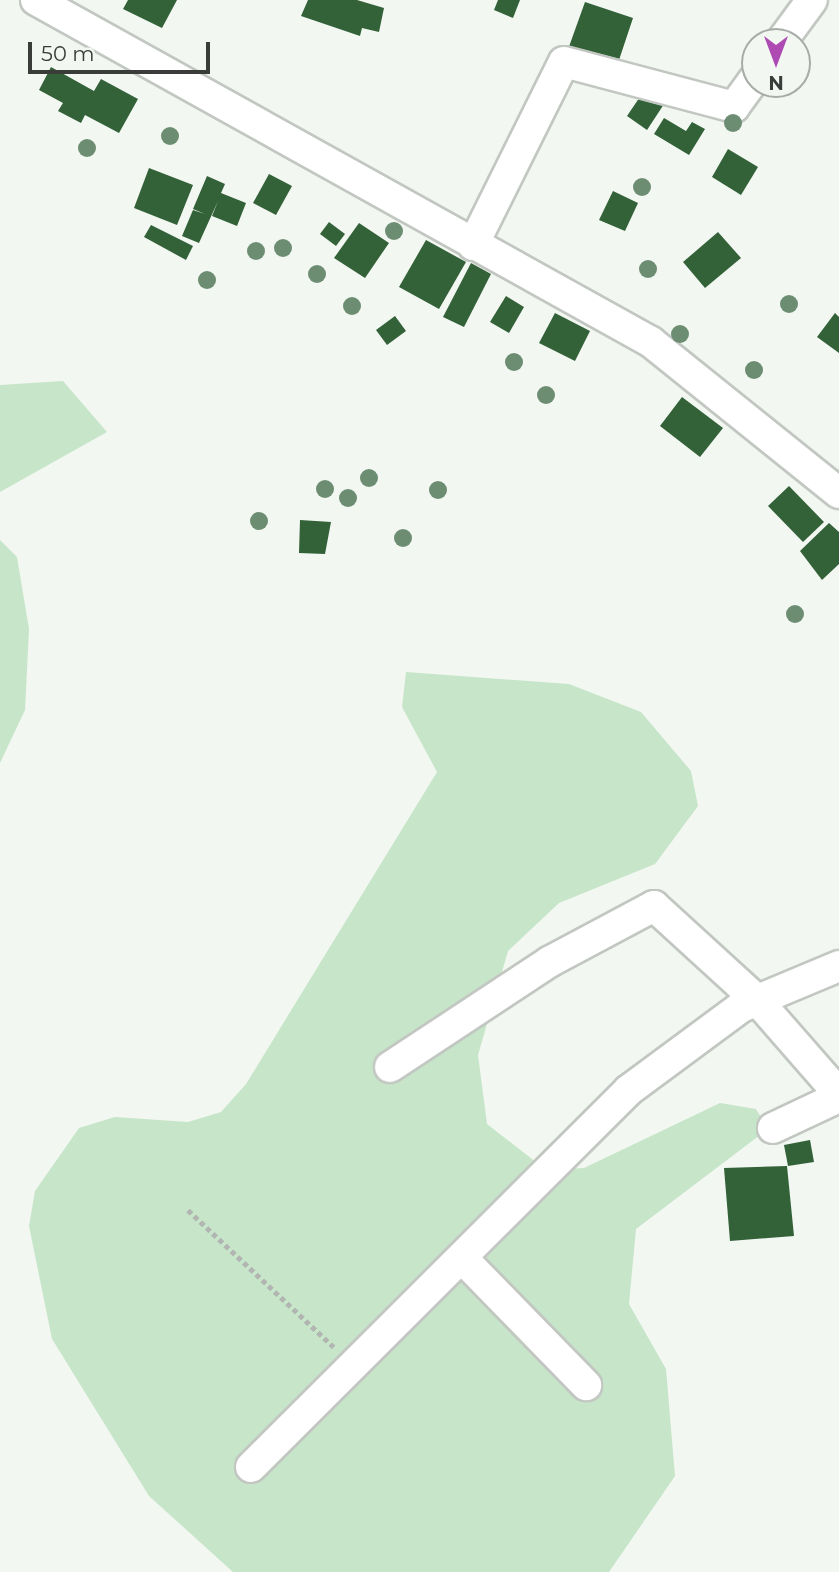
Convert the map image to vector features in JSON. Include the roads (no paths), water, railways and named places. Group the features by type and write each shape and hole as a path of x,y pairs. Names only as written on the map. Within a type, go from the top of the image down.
{"street":[{"path":"36,0 651,342 839,493"},
{"path":"791,28 812,0"},
{"path":"473,245 564,62 734,107 741,97"},
{"path":"390,1068 549,962 654,906 757,1000 839,1096 773,1128"},
{"path":"251,1467 464,1260 629,1090 757,1000 839,965"},
{"path":"464,1260 586,1385"}]}
